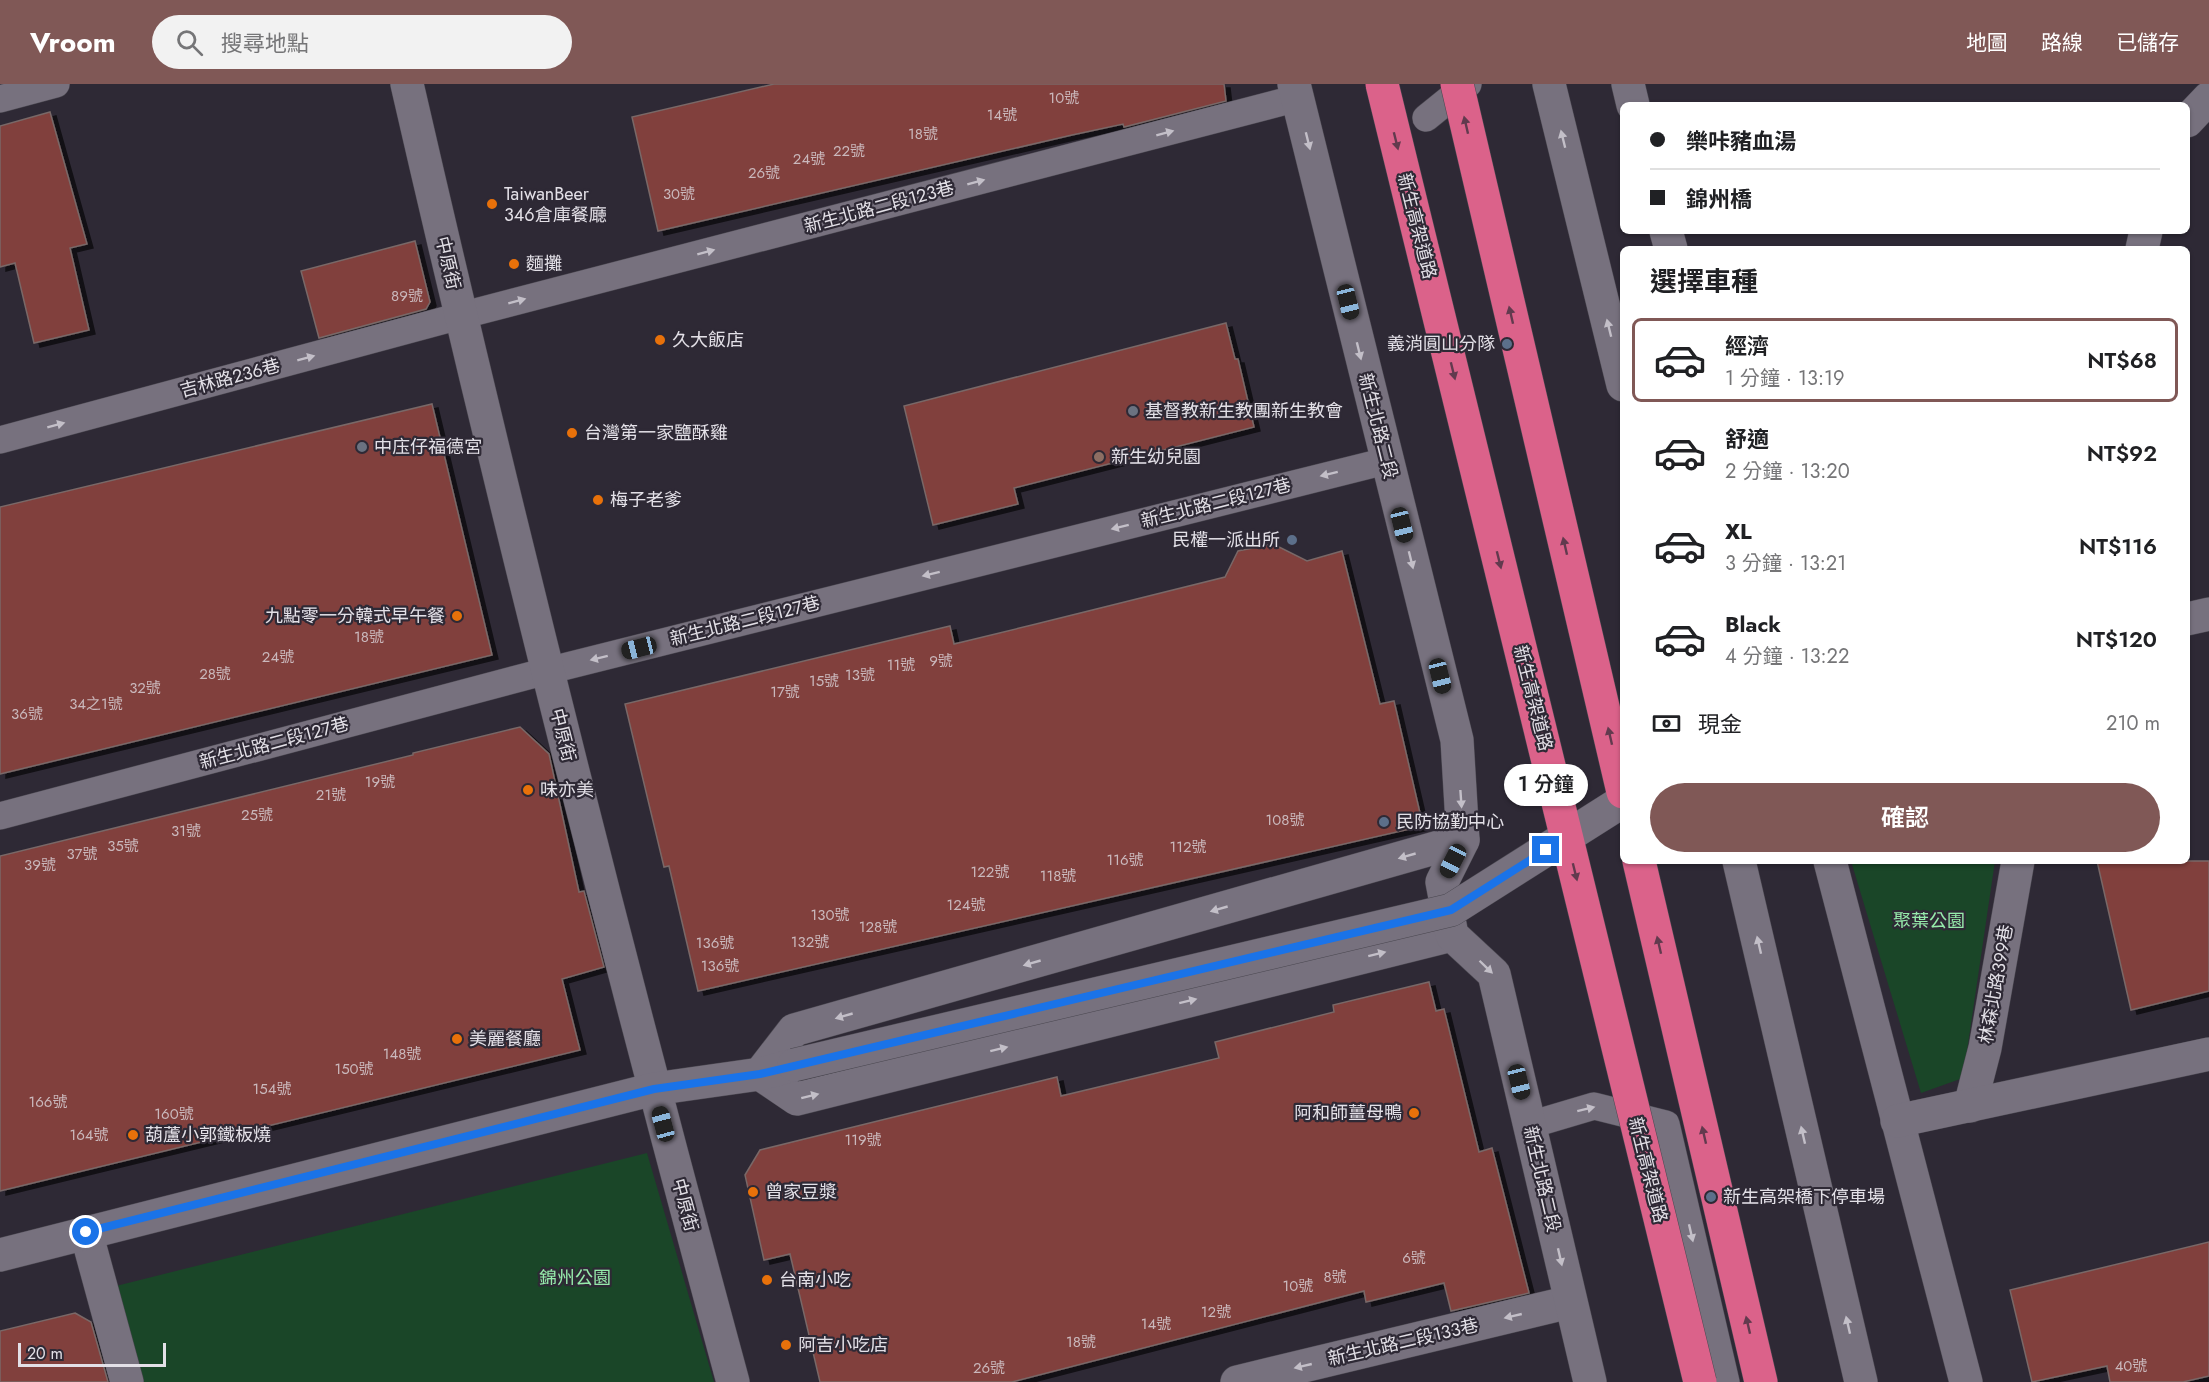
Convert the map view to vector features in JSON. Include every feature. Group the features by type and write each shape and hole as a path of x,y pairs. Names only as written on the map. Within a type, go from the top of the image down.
{"highway":[{"name":"新生高架道路","path":"1382,84 1700,1382"},
{"path":"1457,84 1620,779"},
{"path":"1640,864 1761,1382"}],"street":[{"name":"中原街","path":"407,84 460,316 547,671 654,1089 733,1382"},
{"path":"1549,84 1620,373"},
{"path":"1628,84 1632,102"},
{"name":"新生北路二段","path":"1296,91 1457,740 1463,840 1442,882 1452,935 1494,974 1590,1382"},
{"path":"2190,118 2209,98"},
{"path":"2190,618 2209,614"},
{"path":"0,1255 654,1089 760,1074 1451,910 1620,803"},
{"path":"760,1074 794,1030 1463,840"},
{"path":"1740,864 1861,1382"},
{"path":"1831,864 1966,1382"},
{"name":"林森北路399巷","path":"1970,1106 1985,1048 2017,864"},
{"path":"760,1074 797,1100 1452,935"},
{"path":"1897,1121 2209,1054"},
{"path":"86,1232 127,1382"},
{"name":"新生北路二段133巷","path":"1237,1382 1570,1302"}],"lane":[{"path":"0,99 56,84"},
{"path":"1426,118 1468,84"},
{"name":"新生北路二段123巷","path":"460,316 1296,91"},
{"name":"吉林路236巷","path":"0,440 460,316"},
{"name":"新生北路二段127巷","path":"0,816 547,671 1386,460"},
{"path":"1530,1125 1594,1107 1666,1124 1726,1382"}],"green space":[{"name":"聚葉公園","path":"1852,864 1995,864 1963,1078 1921,1093"},
{"name":"錦州公園","path":"647,1153 714,1382 133,1382 108,1288"}],"building":[{"path":"774,84 1224,84 1226,101 1124,127 1123,124 1072,135 658,231 632,117"},
{"path":"50,112 87,244 70,248 89,330 34,343 15,263 0,267 0,126"},
{"path":"415,241 430,302 426,309 319,338 301,271"},
{"name":"基督教新生教團新生教會","path":"1226,323 1235,359 1238,359 1254,427 1014,488 1018,504 933,525 904,406"},
{"path":"432,404 492,655 0,774 0,507"},
{"path":"1273,544 1307,561 1342,551 1380,704 1394,701 1423,826 698,991 669,866 664,867 625,704 950,626 954,644 1032,625 1225,577 1238,551"},
{"path":"520,727 549,754 579,892 584,891 604,967 562,979 580,1050 0,1191 0,856"},
{"path":"2190,861 2209,861 2209,991 2131,1010 2098,864 2190,864"},
{"path":"1429,982 1436,1011 1444,1009 1479,1152 1492,1148 1529,1293 1451,1311 1444,1283 1366,1302 1364,1291 1012,1382 820,1382 790,1254 764,1260 745,1175 760,1150 1057,1077 1061,1096 1219,1058 1215,1042 1334,1012 1333,1005"},
{"path":"2209,1242 2209,1376 2183,1382 2110,1382 2107,1366 2032,1382 2010,1290"},
{"path":"75,1313 91,1322 108,1382 0,1382 0,1331"}],"place":[{"name":"TaiwanBeer 346倉庫餐廰","path":"492,204"},
{"name":"麵攤","path":"514,264"},
{"name":"久大飯店","path":"660,340"},
{"name":"義消圓山分隊","path":"1507,344"},
{"name":"基督教新生教團新生教會","path":"1133,411"},
{"name":"台灣第一家鹽酥雞","path":"572,433"},
{"name":"中庒仔福德宮","path":"362,447"},
{"name":"新生幼兒園","path":"1099,457"},
{"name":"梅子老爹","path":"598,500"},
{"name":"民權一派出所","path":"1292,540"},
{"name":"九點零一分韓式早午餐","path":"457,616"},
{"name":"味亦美","path":"528,790"},
{"name":"民防協勤中心","path":"1384,822"},
{"name":"美麗餐廳","path":"457,1039"},
{"name":"阿和師薑母鴨","path":"1414,1113"},
{"name":"葫蘆小郭鐵板燒","path":"133,1135"},
{"name":"曾家豆漿","path":"753,1192"},
{"name":"新生高架橋下停車場","path":"1711,1197"},
{"name":"台南小吃","path":"767,1280"},
{"name":"阿吉小吃店","path":"786,1345"}],"route":[{"path":"86,1232 654,1089 760,1074 1451,910 1546,850"}]}
